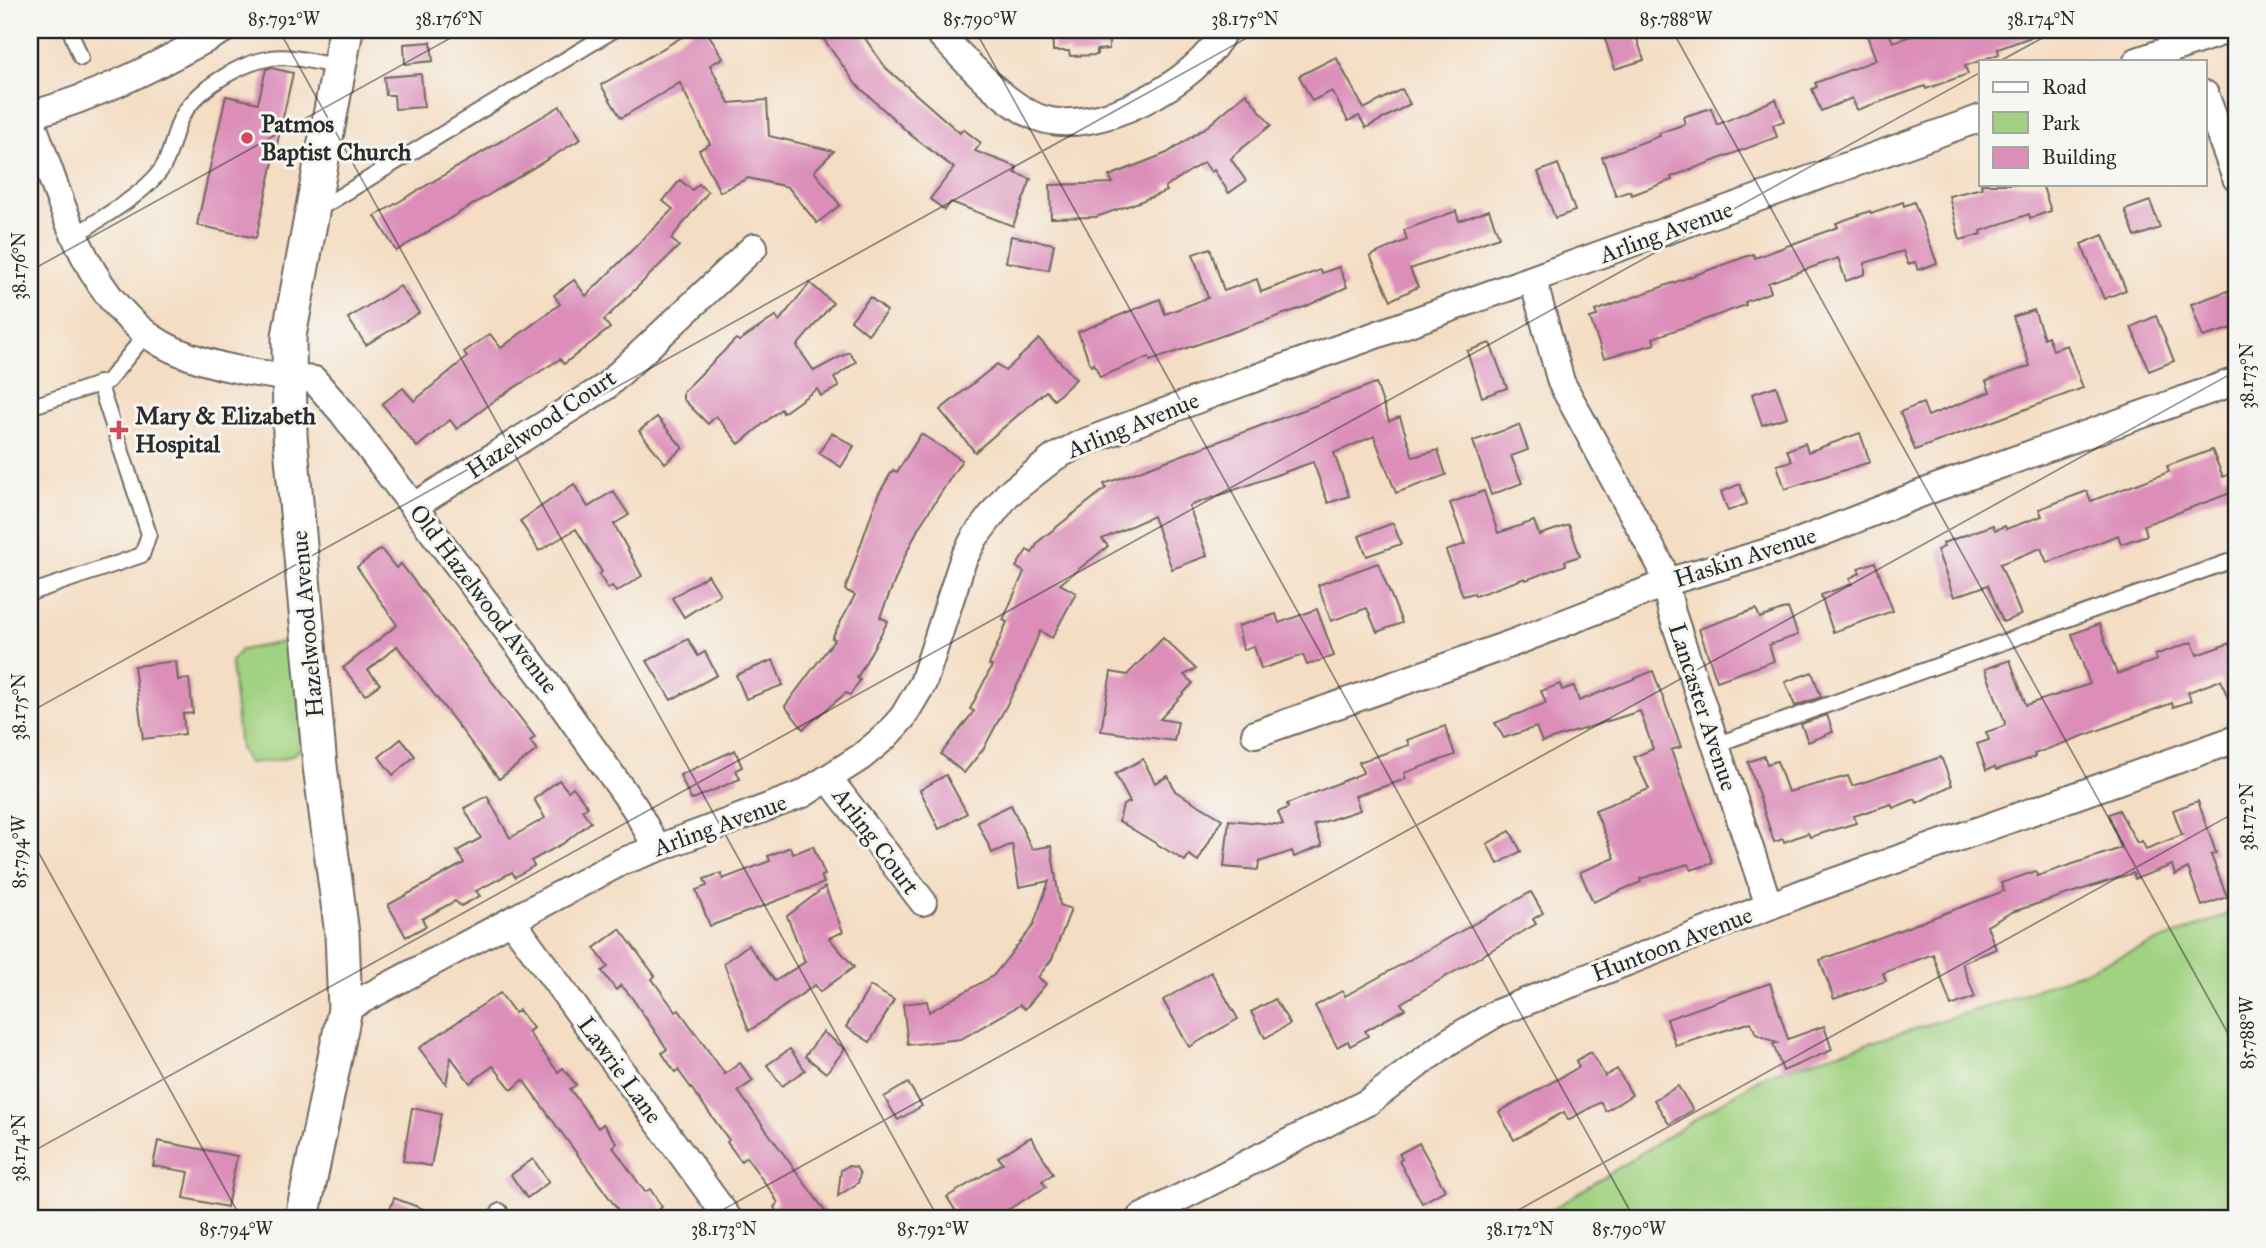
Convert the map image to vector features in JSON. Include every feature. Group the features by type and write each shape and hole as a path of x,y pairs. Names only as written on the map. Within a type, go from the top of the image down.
{"street":[{"path":"30,116 71,104 132,79 223,30"},
{"name":"Hazelwood Avenue","path":"302,1218 345,1009 342,934 320,766 310,626 296,510 288,377 289,336 346,30"},
{"path":"936,30 1019,107 1053,122 1083,122 1155,94 1177,82 1205,59 1224,30"},
{"path":"2140,60 2228,30"},
{"path":"2206,97 2236,178"},
{"name":"Old Hazelwood Avenue","path":"30,116 87,260 116,305 147,332 173,349 205,362 248,372 314,380 414,506 548,685 635,808 657,848"},
{"name":"Arling Avenue","path":"345,1009 621,862 803,794 830,779 886,737 913,702 934,655 963,560 975,537 1007,495 1046,463 1080,444 1225,389 1979,119"},
{"name":"Hazelwood Court","path":"414,506 605,387 754,247"},
{"name":"Lancaster Avenue","path":"1533,280 1561,382 1661,566 1769,906"},
{"name":"Haskin Avenue","path":"1255,734 1513,643 1665,584 1788,546 1935,488 2236,381"},
{"name":"Huntoon Avenue","path":"1140,1218 1368,1102 1473,1025 1769,906 2236,739"},
{"name":"Arling Court","path":"830,779 923,902"},
{"name":"Lawrie Lane","path":"512,921 728,1218"}],"lane":[{"path":"70,30 81,58"},
{"path":"313,212 614,30"},
{"path":"76,235 144,187 162,169 180,120 194,100 216,83 269,58 290,58 340,67"},
{"path":"30,407 108,380 147,332"},
{"path":"30,593 142,555 149,534 99,383"},
{"path":"1716,745 2236,559"}],"green space":[{"path":"283,642 292,650 304,740 301,748 289,757 248,763 240,749 231,661 241,650"},
{"path":"2236,911 2236,1218 1539,1218 1765,1075 2014,998"}],"building":[{"path":"694,30 706,30 723,58 710,65 729,103 767,100 769,136 834,151 814,171 840,205 817,223 788,187 748,178 720,192 699,150 710,144 680,83 621,118 601,85"},
{"path":"817,30 859,30 886,68 960,133 963,129 981,143 975,151 1017,167 1015,173 1031,179 1013,226 951,202 945,210 930,199 954,168 912,136 856,84"},
{"path":"1052,30 1109,30 1109,49 1097,50 1097,55 1070,56 1069,51 1053,51"},
{"path":"1634,30 1644,60 1615,69 1605,39"},
{"path":"1865,30 1888,30 1893,42 1929,30 2045,32 1998,49 1999,54 1965,66 1968,74 1926,89 1925,86 1857,110 1852,98 1821,111 1812,89 1817,87 1815,83 1876,60"},
{"path":"431,42 433,61 405,64 404,44"},
{"path":"1336,57 1364,109 1402,89 1410,104 1366,128 1359,116 1348,121 1332,91 1312,101 1299,76"},
{"name":"Patmos Baptist Church","path":"266,69 293,73 256,238 197,225 226,96 258,103"},
{"path":"421,74 424,107 395,109 394,95 386,95 384,77"},
{"path":"1246,93 1271,125 1231,159 1246,181 1229,193 1214,170 1211,172 1204,162 1165,187 1167,191 1136,203 1096,217 1051,218 1050,185 1113,183 1109,176 1167,153 1209,125"},
{"path":"1776,99 1784,121 1773,125 1777,137 1671,177 1672,180 1632,195 1630,191 1616,196 1602,157 1685,124 1683,117 1711,108 1717,125"},
{"path":"560,106 581,139 396,251 375,216"},
{"path":"1558,164 1575,211 1555,218 1538,172"},
{"path":"680,180 692,190 699,184 708,192 671,239 679,246 604,320 610,328 564,364 560,359 498,398 457,429 450,420 417,447 382,404 403,388 414,401 467,357 464,352 490,334 501,348 560,304 554,295 574,280 586,296 673,209 663,201"},
{"path":"2043,186 2051,211 2030,218 2029,214 1981,231 1982,234 1960,240 1949,196 1982,188"},
{"path":"2150,201 2160,228 2135,237 2125,210"},
{"path":"1903,202 1904,206 1914,202 1937,263 1918,270 1915,262 1908,264 1903,251 1865,263 1865,274 1846,281 1838,258 1768,283 1771,292 1745,302 1746,305 1653,338 1655,344 1604,358 1590,318 1597,316 1595,311 1753,254 1755,258 1838,227 1836,223"},
{"path":"1489,210 1499,237 1410,269 1418,287 1391,300 1370,256 1407,240 1404,230 1456,211 1459,221"},
{"path":"2103,235 2126,290 2104,299 2081,244"},
{"path":"1011,236 1054,244 1049,270 1006,262"},
{"path":"1210,248 1224,291 1257,279 1261,292 1320,270 1322,273 1339,267 1347,287 1307,306 1150,361 1149,357 1100,377 1094,363 1091,366 1078,332 1160,299 1165,314 1208,298 1193,254"},
{"path":"810,283 833,303 797,346 814,371 849,352 856,362 834,378 839,387 821,396 817,389 783,413 781,409 739,444 716,416 708,424 683,399 683,392 736,339 739,341 776,316 779,321"},
{"path":"400,286 419,313 366,345 348,318"},
{"path":"2236,288 2236,327 2203,337 2191,304"},
{"path":"870,297 887,311 868,334 851,320"},
{"path":"2034,310 2044,338 2048,336 2053,350 2067,345 2083,388 1915,450 1900,412 1923,403 1928,416 1990,392 1986,381 2030,366 2013,317"},
{"path":"2156,316 2174,361 2149,371 2131,327"},
{"path":"1039,339 1076,379 1054,400 1046,391 975,452 940,410 997,364 1005,371"},
{"path":"1490,343 1507,388 1482,397 1467,351"},
{"path":"1376,383 1389,421 1400,417 1413,457 1438,450 1446,475 1396,493 1374,436 1334,453 1349,496 1328,503 1313,462 1189,506 1207,556 1172,569 1153,516 1102,539 1108,546 1060,584 1076,593 1052,638 1040,631 1021,678 984,748 964,773 941,754 974,711 970,709 992,666 989,665 1007,622 1003,620 1024,572 1016,567 1027,550 1032,553 1039,541 1106,488 1104,484"},
{"path":"1776,386 1787,417 1762,425 1752,394"},
{"path":"657,417 683,448 665,463 639,431"},
{"path":"1519,425 1528,450 1511,456 1522,483 1491,495 1473,441"},
{"path":"832,433 854,446 841,467 819,453"},
{"path":"1860,433 1870,462 1785,489 1777,465 1792,461 1787,450 1805,443 1808,452"},
{"path":"921,434 962,460 919,527 904,558 880,617 888,621 857,678 860,680 850,695 846,693 803,729 785,706 835,639 832,638 855,595 845,590 878,495 893,470 897,472"},
{"path":"2212,450 2223,477 2236,471 2236,491 2144,525 2147,535 2121,544 2118,535 2047,563 2041,548 2000,564 2021,615 2003,622 1988,585 1954,597 1937,550 1944,547 1943,543 1993,525 1995,530 2005,526 2006,529 2042,516 2039,509 2087,491 2091,501 2169,472 2167,466"},
{"path":"574,484 588,507 613,491 629,515 614,524 642,576 616,592 612,586 608,589 599,574 602,572 576,529 539,551 520,521"},
{"path":"1740,484 1747,504 1728,511 1721,492"},
{"path":"1484,491 1498,533 1534,521 1539,535 1569,525 1580,556 1565,561 1566,565 1526,580 1525,578 1475,596 1474,593 1463,596 1446,551 1465,544 1450,503"},
{"path":"1393,523 1401,544 1367,556 1359,536"},
{"path":"381,549 396,568 401,564 535,737 530,741 537,750 499,779 397,646 368,670 380,684 365,695 343,668 397,625 357,567"},
{"path":"1875,562 1893,611 1833,632 1821,595 1852,584 1850,578 1860,573 1858,568"},
{"path":"1378,563 1402,623 1377,632 1367,608 1331,621 1318,585"},
{"path":"708,575 720,594 684,617 672,598"},
{"path":"1788,608 1798,635 1769,645 1774,661 1717,681 1699,629 1756,609 1760,618"},
{"path":"1317,609 1334,656 1307,665 1303,655 1261,669 1254,646 1243,650 1238,626 1276,614 1279,623"},
{"path":"2099,624 2117,674 2157,660 2155,655 2192,642 2197,655 2236,641 2236,714 2221,680 2188,692 2191,701 2173,707 2172,703 2034,754 2035,757 1996,770 1995,767 1986,770 1977,744 1989,740 1986,732 2004,726 2005,722 1985,669 2010,660 2026,705 2090,684 2072,634"},
{"path":"1163,638 1196,669 1184,675 1193,683 1160,719 1178,722 1174,741 1101,731 1111,672 1127,675"},
{"path":"688,639 698,656 705,652 717,675 671,700 647,661"},
{"path":"773,660 783,685 746,699 736,675"},
{"path":"176,661 178,680 189,679 193,713 183,714 185,734 143,739 134,666"},
{"path":"1653,671 1681,747 1671,750 1713,863 1691,870 1688,864 1640,879 1641,882 1593,902 1580,872 1615,858 1595,810 1649,789 1634,757 1653,749 1640,711 1542,742 1536,727 1504,738 1495,723 1546,703 1541,691 1560,684 1562,690 1574,686 1579,701"},
{"path":"1812,672 1821,697 1795,706 1785,682"},
{"path":"1827,715 1833,732 1808,742 1801,724"},
{"path":"1445,726 1455,755 1404,773 1406,779 1355,796 1360,810 1314,825 1322,846 1294,857 1292,851 1259,862 1258,870 1224,867 1229,820 1283,825 1278,812 1288,808 1287,804 1363,773 1359,762 1409,745 1407,740"},
{"path":"401,739 415,756 393,775 379,757"},
{"path":"735,750 742,767 736,770 740,779 691,800 680,775"},
{"path":"1764,756 1767,764 1777,761 1788,792 1848,776 1852,786 1941,757 1952,785 1917,803 1915,799 1893,808 1891,804 1854,816 1856,823 1810,837 1808,833 1784,842 1783,839 1774,842 1748,762"},
{"path":"1143,759 1155,783 1168,776 1175,791 1222,819 1198,861 1189,855 1185,861 1119,821 1123,805 1130,802 1115,774"},
{"path":"946,775 967,813 939,829 920,790"},
{"path":"559,780 568,791 573,787 588,807 582,810 591,822 564,843 531,861 534,866 515,877 512,872 476,891 480,896 461,906 455,901 422,919 426,926 406,937 388,905 464,863 457,851 481,838 464,808 487,796 510,838 545,818 534,799"},
{"path":"2198,801 2216,853 2211,855 2227,897 2202,906 2188,868 2175,875 2172,865 2135,879 2133,873 2012,912 1987,926 1996,949 1962,963 1975,997 1951,1006 1933,954 1883,973 1886,981 1834,999 1820,960 2004,891 2001,883 2036,871 2037,876 2121,848 2109,814 2119,810 2137,843 2142,841 2146,849 2182,835 2173,810"},
{"path":"1011,805 1032,849 1051,846 1060,905 1071,909 1052,959 1038,977 1046,984 1025,1009 1020,1005 961,1039 908,1045 903,1004 927,1001 929,1012 993,976 1033,926 1049,881 1019,887 1012,844 992,853 977,821"},
{"path":"1510,831 1521,851 1498,864 1487,844"},
{"path":"813,846 825,875 821,876 824,883 710,926 696,890 707,886 704,879 721,873 723,879 770,861 768,856 790,847 793,854"},
{"path":"825,887 843,932 829,938 854,967 820,992 815,985 749,1031 724,963 748,945 775,981 805,962 787,916"},
{"path":"1531,892 1543,913 1533,919 1536,924 1401,1003 1405,1009 1365,1031 1368,1036 1350,1046 1348,1041 1337,1047 1315,1006 1342,991 1345,996"},
{"path":"620,929 655,976 652,979 676,1012 679,1010 725,1074 740,1063 753,1081 738,1091 830,1218 782,1218 774,1207 778,1203 773,1194 746,1157 741,1161 678,1070 675,1072 662,1053 667,1049 630,995 621,985 616,990 602,971 608,967 594,948"},
{"path":"1211,972 1238,1019 1189,1047 1163,1000"},
{"path":"1770,983 1788,1039 1824,1026 1832,1050 1783,1071 1773,1044 1777,1043 1756,1034 1751,1022 1676,1046 1667,1019"},
{"path":"870,986 894,1000 870,1042 846,1027"},
{"path":"500,993 515,1013 519,1010 533,1028 528,1032 558,1072 563,1068 576,1085 570,1089 598,1128 603,1124 617,1143 613,1147 645,1192 650,1189 662,1207 657,1211 661,1218 624,1218 523,1080 512,1090 493,1066 470,1083 451,1057 446,1084 419,1048"},
{"path":"1275,999 1290,1024 1265,1038 1251,1012"},
{"path":"823,1032 845,1049 826,1073 805,1056"},
{"path":"790,1049 805,1070 782,1086 767,1065"},
{"path":"1591,1052 1605,1076 1617,1069 1632,1095 1606,1111 1601,1102 1568,1120 1564,1112 1514,1140 1499,1112 1579,1067 1576,1061"},
{"path":"908,1083 922,1106 898,1120 884,1097"},
{"path":"1678,1086 1693,1110 1669,1124 1654,1100"},
{"path":"412,1108 441,1114 431,1166 403,1161"},
{"path":"1031,1137 1053,1174 1042,1181 1046,1187 1004,1212 1008,1218 960,1218 947,1197 1003,1163 998,1157"},
{"path":"158,1141 237,1156 227,1207 184,1198 189,1172 153,1166"},
{"path":"1419,1143 1445,1190 1422,1203 1399,1161 1402,1159 1399,1154"},
{"path":"533,1159 549,1182 527,1198 511,1175"},
{"path":"848,1166 856,1167 860,1174 858,1183 838,1196 841,1170"},
{"path":"394,1198 442,1216 442,1218 387,1218"}],"place":[{"name":"Patmos Baptist Church","path":"247,138"},
{"name":"Mary & Elizabeth Hospital","path":"119,430"}]}
